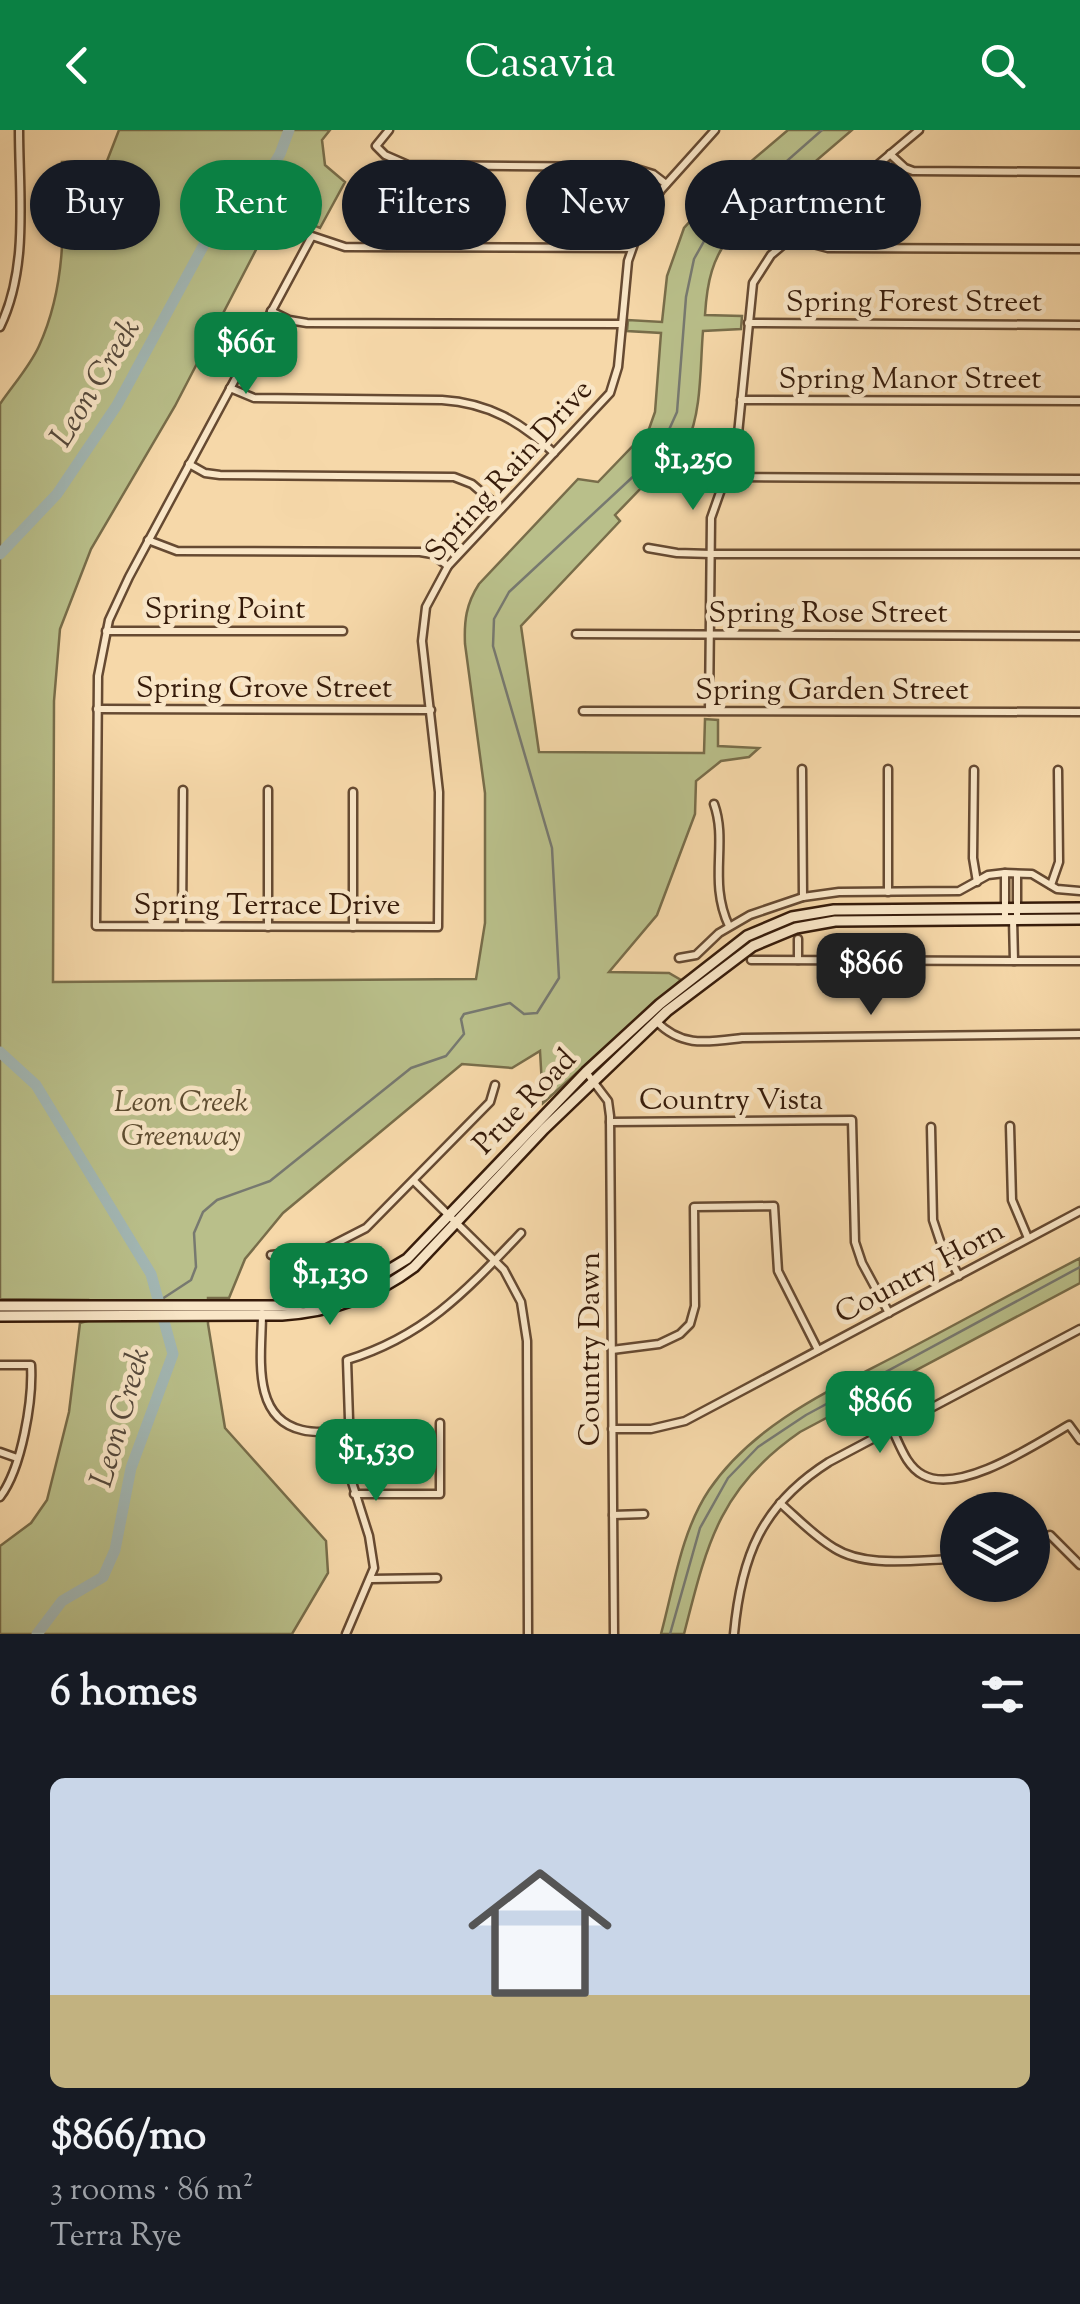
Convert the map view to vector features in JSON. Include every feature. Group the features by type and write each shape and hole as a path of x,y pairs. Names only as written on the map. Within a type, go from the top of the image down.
{"main road":[{"name":"Prue Road","path":"1012,915 1080,908"},
{"name":"Prue Road","path":"590,1075 753,946 834,915"},
{"name":"Prue Road","path":"0,1316 262,1311 332,1299 373,1282 453,1219 660,1004 738,942 792,917 1012,915 1080,919"},
{"name":"Prue Road","path":"0,1306 82,1312"}],"street":[{"path":"0,327 18,262 19,130"},
{"path":"389,130 376,146 396,161 414,166 623,166 642,169 666,184"},
{"name":"Spring Rain Drive","path":"666,184 715,130"},
{"path":"883,160 918,130"},
{"path":"890,154 913,172 1080,172"},
{"path":"97,709 99,661 106,630 148,540 312,236 344,247 526,248"},
{"path":"921,248 1080,248"},
{"name":"Spring Rain Drive","path":"438,927 439,792 422,630 430,596 448,566 610,392 617,376 632,250"},
{"path":"710,711 710,554 714,504 737,444 751,289 761,266 778,250"},
{"path":"271,312 307,323 622,324"},
{"name":"Spring Forest Street","path":"748,323 1080,324"},
{"path":"230,388 254,398 472,403 512,419 554,454"},
{"name":"Spring Manor Street","path":"741,400 1080,402"},
{"path":"188,464 220,475 454,477 472,484 501,509"},
{"path":"728,474 1080,478"},
{"path":"148,540 177,551 420,552 432,554 448,566"},
{"path":"648,548 710,554 1080,554"},
{"name":"Spring Point","path":"106,630 343,631"},
{"name":"Spring Rose Street","path":"576,634 1080,636"},
{"name":"Spring Grove Street","path":"97,709 431,710"},
{"name":"Spring Terrace Drive","path":"97,709 96,926 438,927"},
{"name":"Spring Garden Street","path":"583,711 1080,712"},
{"path":"802,769 803,897"},
{"path":"888,770 888,892"},
{"path":"974,770 974,858 978,882"},
{"path":"1051,885 1059,862 1058,770"},
{"path":"182,926 183,790"},
{"path":"268,790 268,926"},
{"path":"352,926 354,792"},
{"path":"714,804 718,899 730,926"},
{"path":"680,958 696,955 730,926 767,908 803,897 839,892 959,891 988,876 1005,874 1037,875 1062,891 1080,892"},
{"path":"1005,874 1014,962"},
{"path":"1012,915 1017,874"},
{"path":"1005,892 1017,892"},
{"path":"798,940 798,960"},
{"path":"751,960 1080,961"},
{"path":"656,1022 680,1040 694,1042 742,1038 1080,1034"},
{"name":"Country Dawn","path":"590,1075 608,1101 610,1122 614,1634"},
{"path":"272,1256 305,1254 344,1242 374,1221 490,1102 495,1085"},
{"name":"Country Vista","path":"610,1122 852,1120 854,1242 889,1313"},
{"path":"1010,1126 1012,1200 1028,1238"},
{"path":"931,1127 933,1220 959,1276"},
{"path":"414,1181 496,1259 513,1284 525,1319 528,1634"},
{"path":"612,1350 659,1344 690,1324 695,1306 694,1207 774,1206 778,1271 818,1350"},
{"name":"Country Horn","path":"612,1429 651,1429 685,1421 1080,1211"},
{"path":"346,1634 371,1579 374,1556 354,1494 346,1360 394,1343 430,1321 456,1300 521,1232"},
{"path":"262,1311 262,1390 267,1404 278,1418 296,1429 350,1431"},
{"path":"734,1634 746,1561 762,1527 780,1503 813,1472 1080,1329"},
{"path":"0,1365 31,1365 30,1399 17,1458 0,1497"},
{"path":"354,1494 440,1494 440,1423"},
{"path":"892,1429 914,1468 933,1478 975,1474 1069,1426 1080,1440"},
{"path":"0,1452 17,1458"},
{"path":"780,1503 829,1545 849,1555 867,1559 940,1559"},
{"path":"613,1514 644,1514"},
{"path":"1050,1535 1080,1565"},
{"path":"371,1579 437,1578"}],"green space":[{"name":"Leon Creek Greenway","path":"119,130 330,130 322,140 325,165 342,179 342,188 322,224 322,160 180,160 180,250 256,250 175,406 91,549 60,629 54,701 53,982 476,979 485,923 485,793 465,644 471,599 479,584 578,479 598,482 649,429 655,412 661,333 627,331 628,320 662,322 667,276 685,227 685,250 721,250 712,271 705,315 742,316 741,329 703,331 698,403 692,430 676,461 651,487 646,483 615,515 620,521 521,626 539,752 704,753 705,719 718,720 718,746 759,748 749,757 721,761 696,781 695,814 657,915 609,972 669,973 681,980 543,1103 540,1051 512,1068 462,1064 283,1213 245,1259 229,1298 208,1298 208,1324 225,1428 326,1541 328,1573 292,1634 0,1634 0,1546 31,1523 47,1500 69,1412 80,1323 87,1321 88,1300 0,1299 0,404 35,353 48,324 61,250 160,250 160,160 107,160"},
{"name":"Leon Creek Greenway","path":"788,130 852,130 817,160 753,160"},
{"path":"1080,1258 1080,1283 800,1432 773,1453 751,1475 720,1520 700,1572 684,1634 661,1634 679,1560 699,1506 749,1445 824,1393"}],"waterway":[{"name":"Leon Creek","path":"0,554 57,494 117,405 207,239 259,189 289,130"},
{"path":"159,1301 191,1280 196,1267 194,1233 203,1212 217,1200 270,1181 411,1068 446,1056 464,1034 464,1014 510,1003 524,1014 537,1013 559,978 552,848 493,646 494,619 509,592 638,472 663,443 677,412 686,297 694,259 712,227 822,130"},
{"name":"Leon Creek","path":"0,1052 36,1085 151,1274 173,1354 131,1468 115,1550 103,1577 62,1601 37,1634"},
{"path":"670,1634 700,1528 728,1478 758,1447 806,1415 1080,1267"}]}
